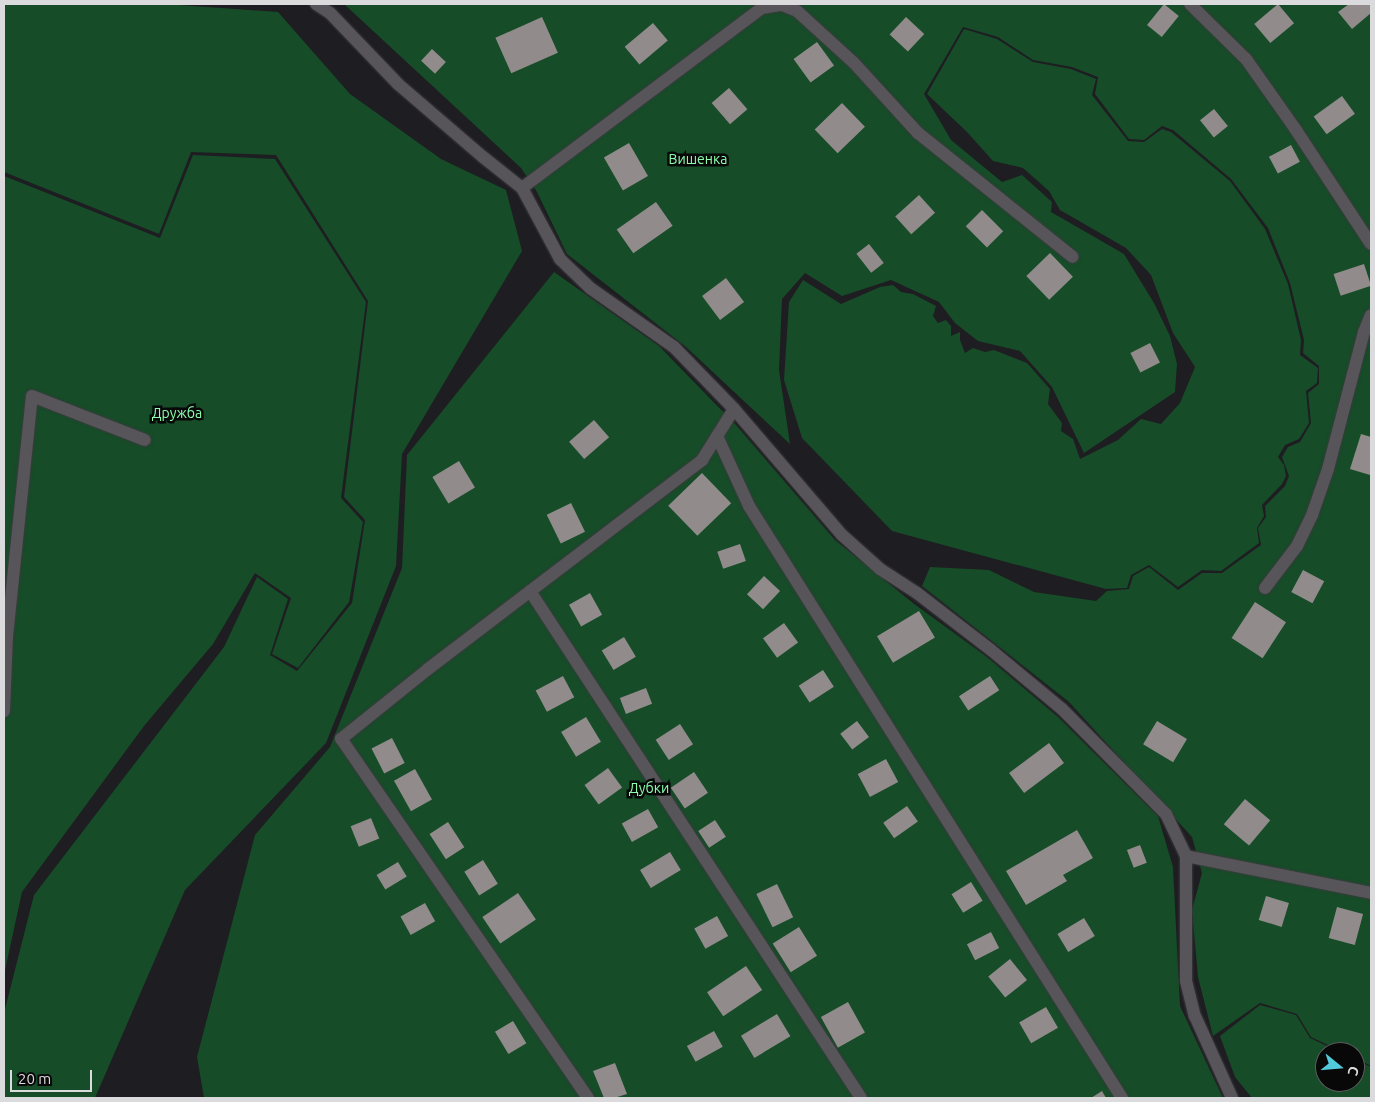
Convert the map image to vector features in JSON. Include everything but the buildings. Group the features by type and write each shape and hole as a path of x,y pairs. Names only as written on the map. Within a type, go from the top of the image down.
{"lane":[{"path":"316,4 330,13 398,84 522,188 560,259 590,288 674,347 734,408 842,535 880,569 916,593 992,650 1062,709 1166,814 1186,856 1186,982 1194,1016 1232,1098"},
{"path":"1190,4 1246,60 1296,130 1371,244"},
{"path":"522,188 762,8 782,5 797,11 854,63 918,133 1073,257"},
{"path":"1264,588 1297,546 1312,515 1328,469 1364,332 1371,316"},
{"path":"4,711 7,638 32,396 145,440"},
{"path":"588,1098 341,739 530,591 702,460 734,408"},
{"path":"717,436 749,506 1122,1098"},
{"path":"530,591 861,1098"},
{"path":"1186,856 1371,893"}],"green space":[{"path":"4,4 165,4 278,12 350,94 441,159 506,190 522,251 402,454 396,566 326,743 185,890 95,1098 4,1098 4,1013 34,895 224,647 257,577 288,599 270,655 297,671 352,603 365,520 344,497 368,301 276,155 191,152 159,234 4,172"},
{"name":"Вишенка","path":"344,4 1371,4 1371,1066 1365,1063 1365,1042 1322,1042 1311,1037 1297,1014 1260,1003 1213,1036 1198,977 1192,910 1202,873 1192,837 1069,702 922,586 930,567 989,570 1034,592 1096,601 1107,591 1129,589 1133,576 1149,567 1178,590 1202,573 1222,573 1261,545 1258,528 1266,517 1265,506 1285,486 1289,476 1282,457 1288,447 1300,442 1311,423 1308,393 1319,384 1319,366 1303,353 1304,340 1290,283 1268,228 1231,179 1173,130 1162,126 1144,140 1129,139 1095,94 1098,77 1072,67 1033,60 998,37 963,27 924,94 951,140 1002,182 1022,175 1052,202 1051,212 1124,254 1154,303 1170,336 1177,364 1175,392 1084,453 1052,387 1020,351 978,341 955,323 939,302 891,280 842,296 805,273 782,299 779,370 790,444 686,347 567,254 537,192 521,168"},
{"path":"964,29 997,39 1033,62 1071,69 1096,79 1092,95 1128,141 1144,142 1162,129 1171,132 1230,181 1265,229 1288,284 1301,340 1300,355 1318,368 1317,383 1306,391 1309,423 1299,439 1285,445 1278,457 1284,465 1286,476 1282,484 1262,505 1264,516 1257,528 1259,543 1221,571 1202,570 1178,587 1149,565 1131,575 1127,588 1106,589 892,531 802,438 784,380 789,302 803,280 841,304 880,287 893,285 901,292 913,294 936,306 933,316 938,323 946,320 951,326 951,336 960,332 960,340 965,353 973,348 985,352 994,350 1027,363 1050,389 1048,404 1062,423 1061,431 1073,439 1080,459 1118,440 1141,419 1161,424 1180,403 1195,367 1173,333 1151,275 1126,248 1060,210 1049,191 1023,168 993,161 967,132 927,94"},
{"name":"Дружба","path":"193,155 275,159 366,302 341,498 363,522 349,602 298,668 272,654 291,598 255,573 213,644 144,726 22,892 4,975 4,176 160,238"},
{"name":"Дубки","path":"554,272 659,346 736,425 835,540 913,603 987,657 1058,717 1158,816 1173,867 1180,1006 1223,1098 204,1098 197,1057 255,835 330,747 402,568 407,455"},
{"path":"1260,1005 1296,1015 1310,1038 1319,1042 1315,1042 1315,1092 1365,1092 1365,1064 1371,1067 1371,1098 1252,1098 1235,1077 1220,1036"}]}
